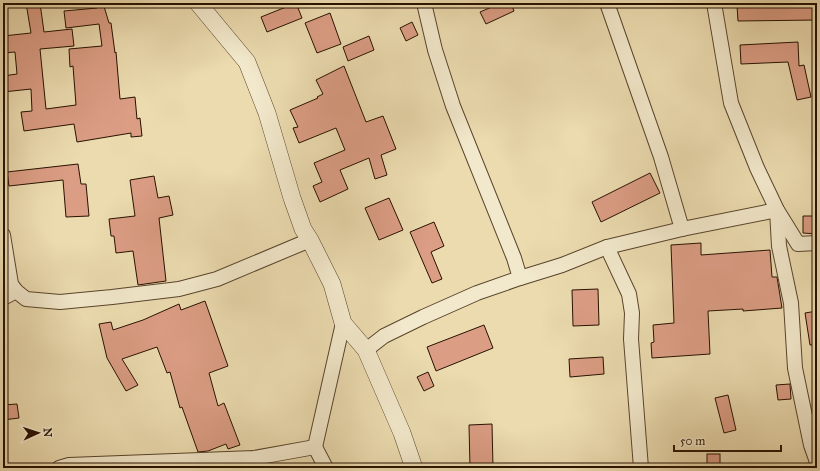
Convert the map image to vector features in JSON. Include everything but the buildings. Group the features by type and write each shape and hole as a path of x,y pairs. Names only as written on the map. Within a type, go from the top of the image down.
{"street":[{"path":"198,3 247,62 267,113 303,229 332,284 343,323 366,350 402,433 414,468"},
{"path":"424,3 435,50 453,106 514,258 520,278"},
{"path":"607,3 661,157 682,229"},
{"path":"714,3 731,103 757,168 777,210 798,244 817,243"},
{"path":"366,350 384,336 477,293 562,265 607,247 682,229 777,210"},
{"path":"777,210 779,246 791,303 794,368 811,445 817,462 817,468"},
{"path":"3,235 11,284 16,291 26,299 60,302 179,289 217,279 310,240"},
{"path":"607,247 629,294 632,313 631,339 641,468"},
{"path":"3,298 16,291"},
{"path":"326,468 315,447 343,323"},
{"path":"59,468 69,465 254,458 315,447"}]}
